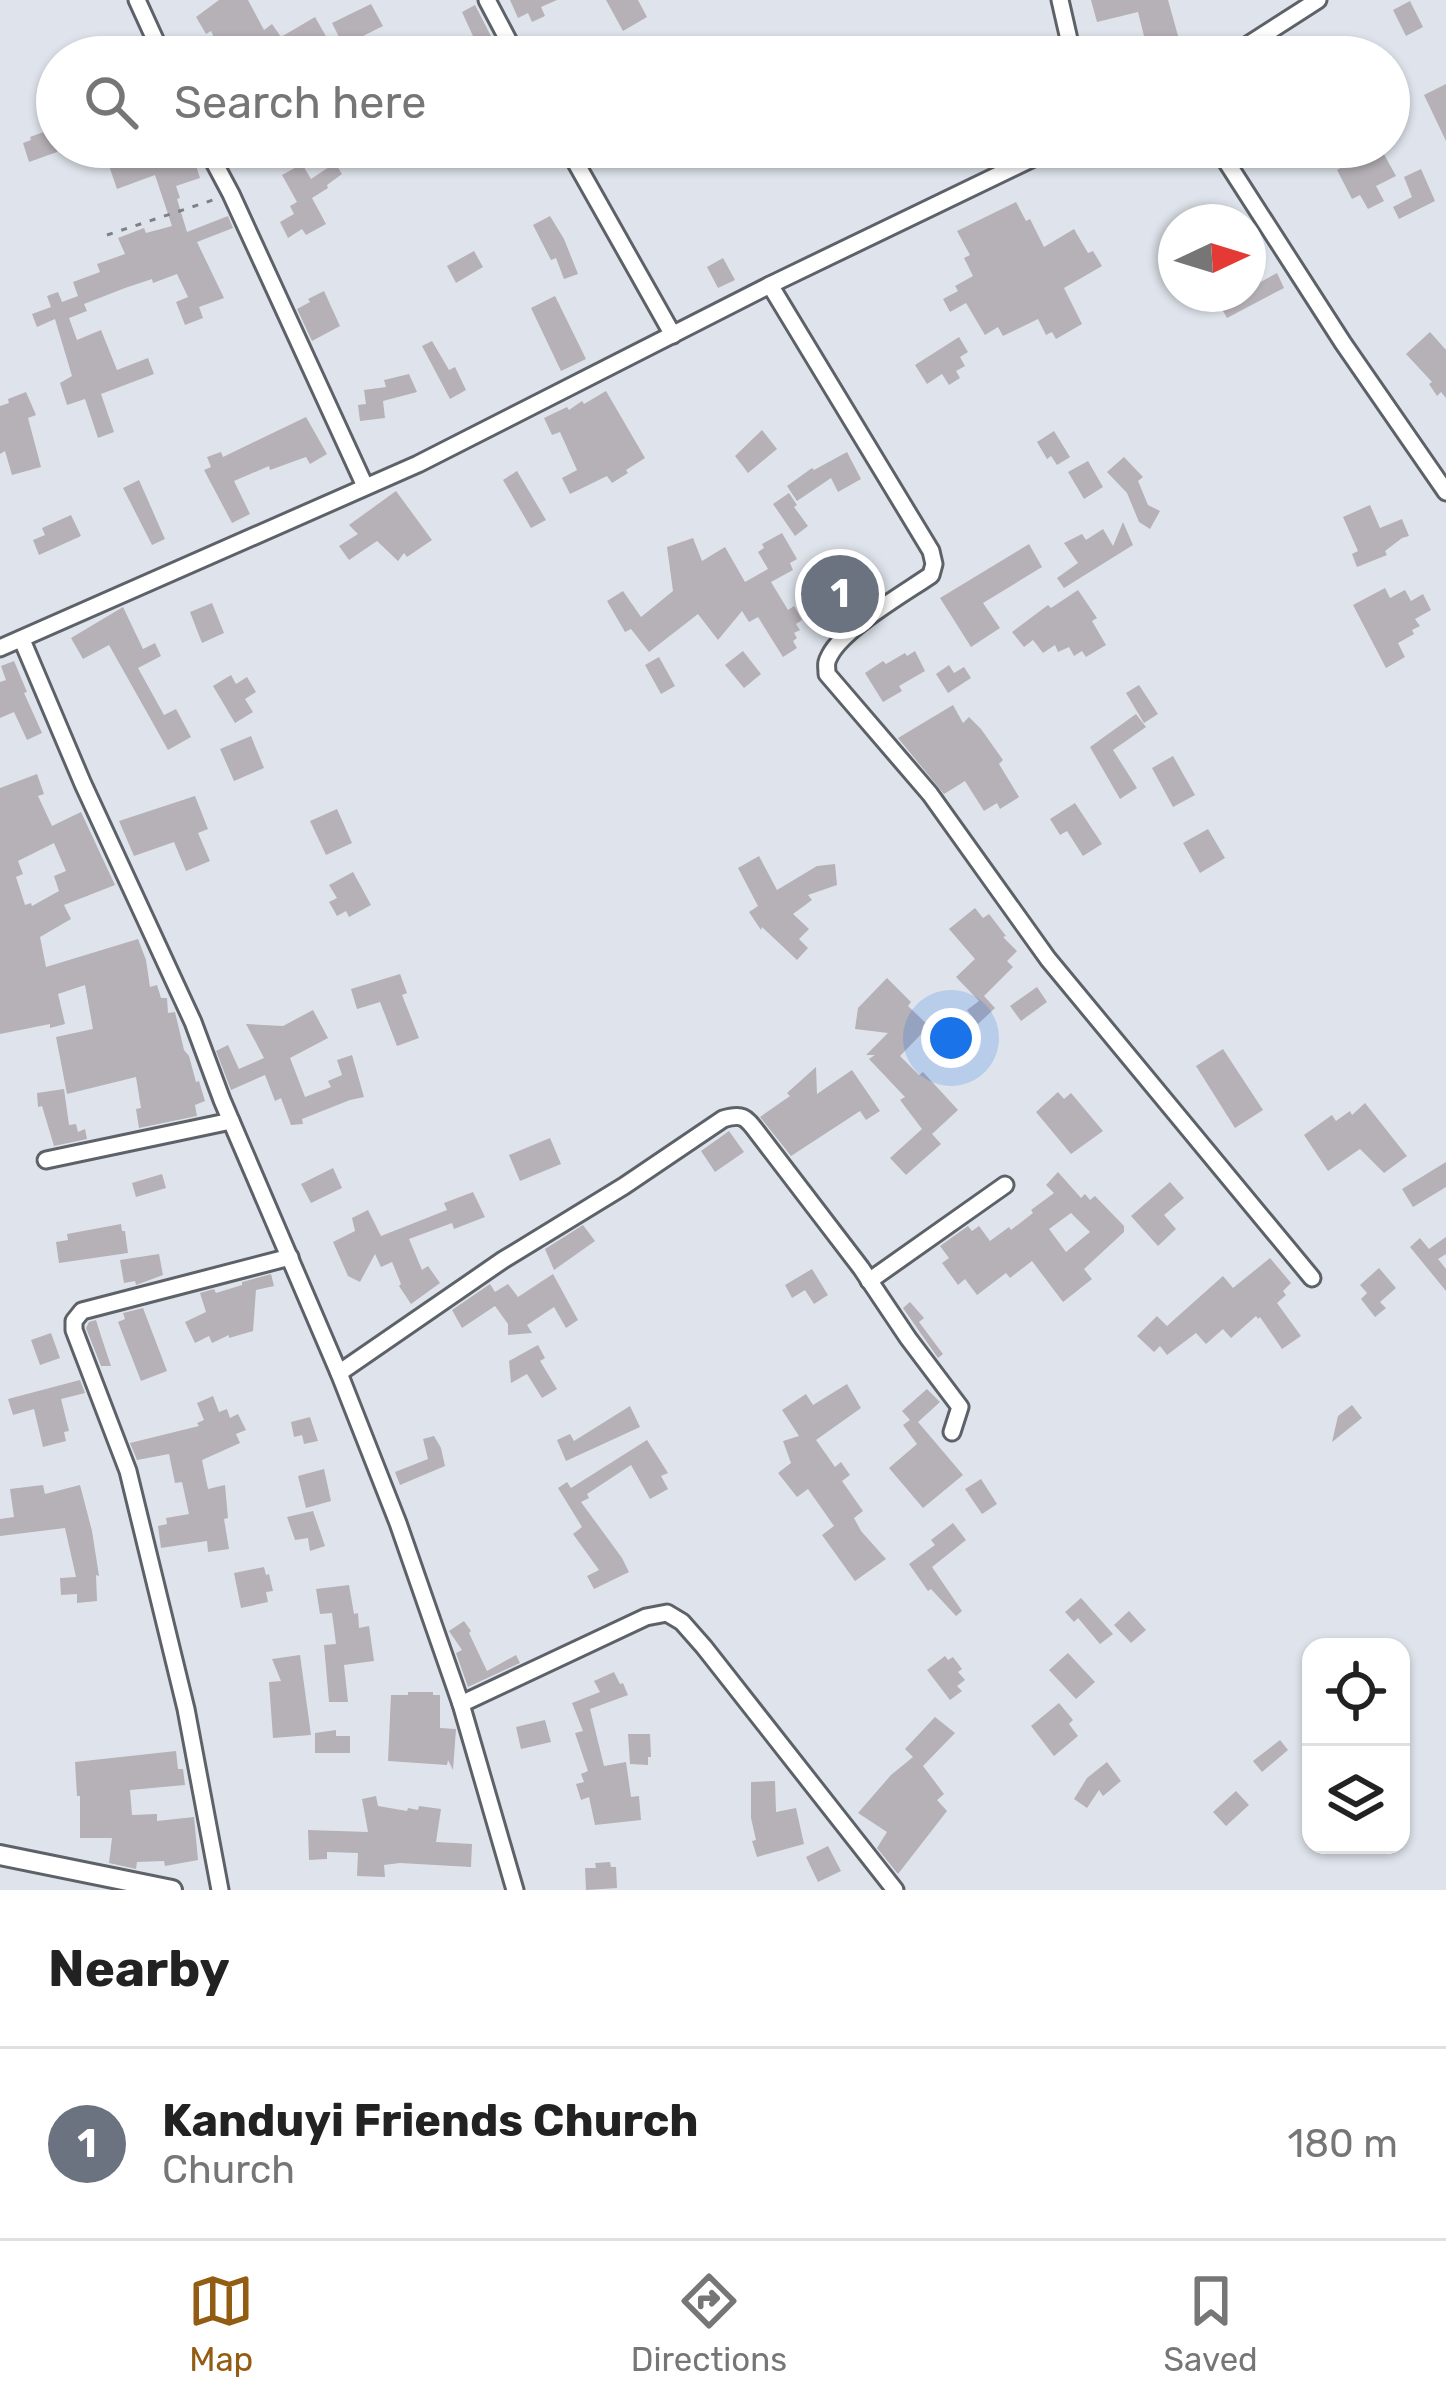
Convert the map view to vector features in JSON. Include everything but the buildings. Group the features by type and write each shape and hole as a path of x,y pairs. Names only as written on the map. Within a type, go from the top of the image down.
{"street":[{"path":"137,0 153,36"},
{"path":"487,0 506,36"},
{"path":"1060,0 1068,36"},
{"path":"1262,36 1318,0"},
{"path":"217,168 365,486"},
{"path":"579,168 673,335"},
{"path":"0,649 418,464 1012,168"},
{"path":"1230,168 1446,492"},
{"path":"770,285 931,551 934,564 931,575 833,650 827,674 930,794 1048,959 1312,1278"},
{"path":"22,640 193,1022 340,1373 460,1704 515,1890"},
{"path":"340,1373 503,1260 737,1114 758,1132 960,1407 952,1432"},
{"path":"46,1160 231,1121"},
{"path":"869,1281 1005,1185"},
{"path":"220,1890 187,1708 128,1471 74,1321 82,1311 290,1257"},
{"path":"460,1704 646,1617 667,1613 693,1634 895,1890"},
{"path":"0,1855 172,1890"}],"path":[{"path":"107,235 231,194"}],"place":[{"name":"Kanduyi Friends Church","path":"840,594"}]}
